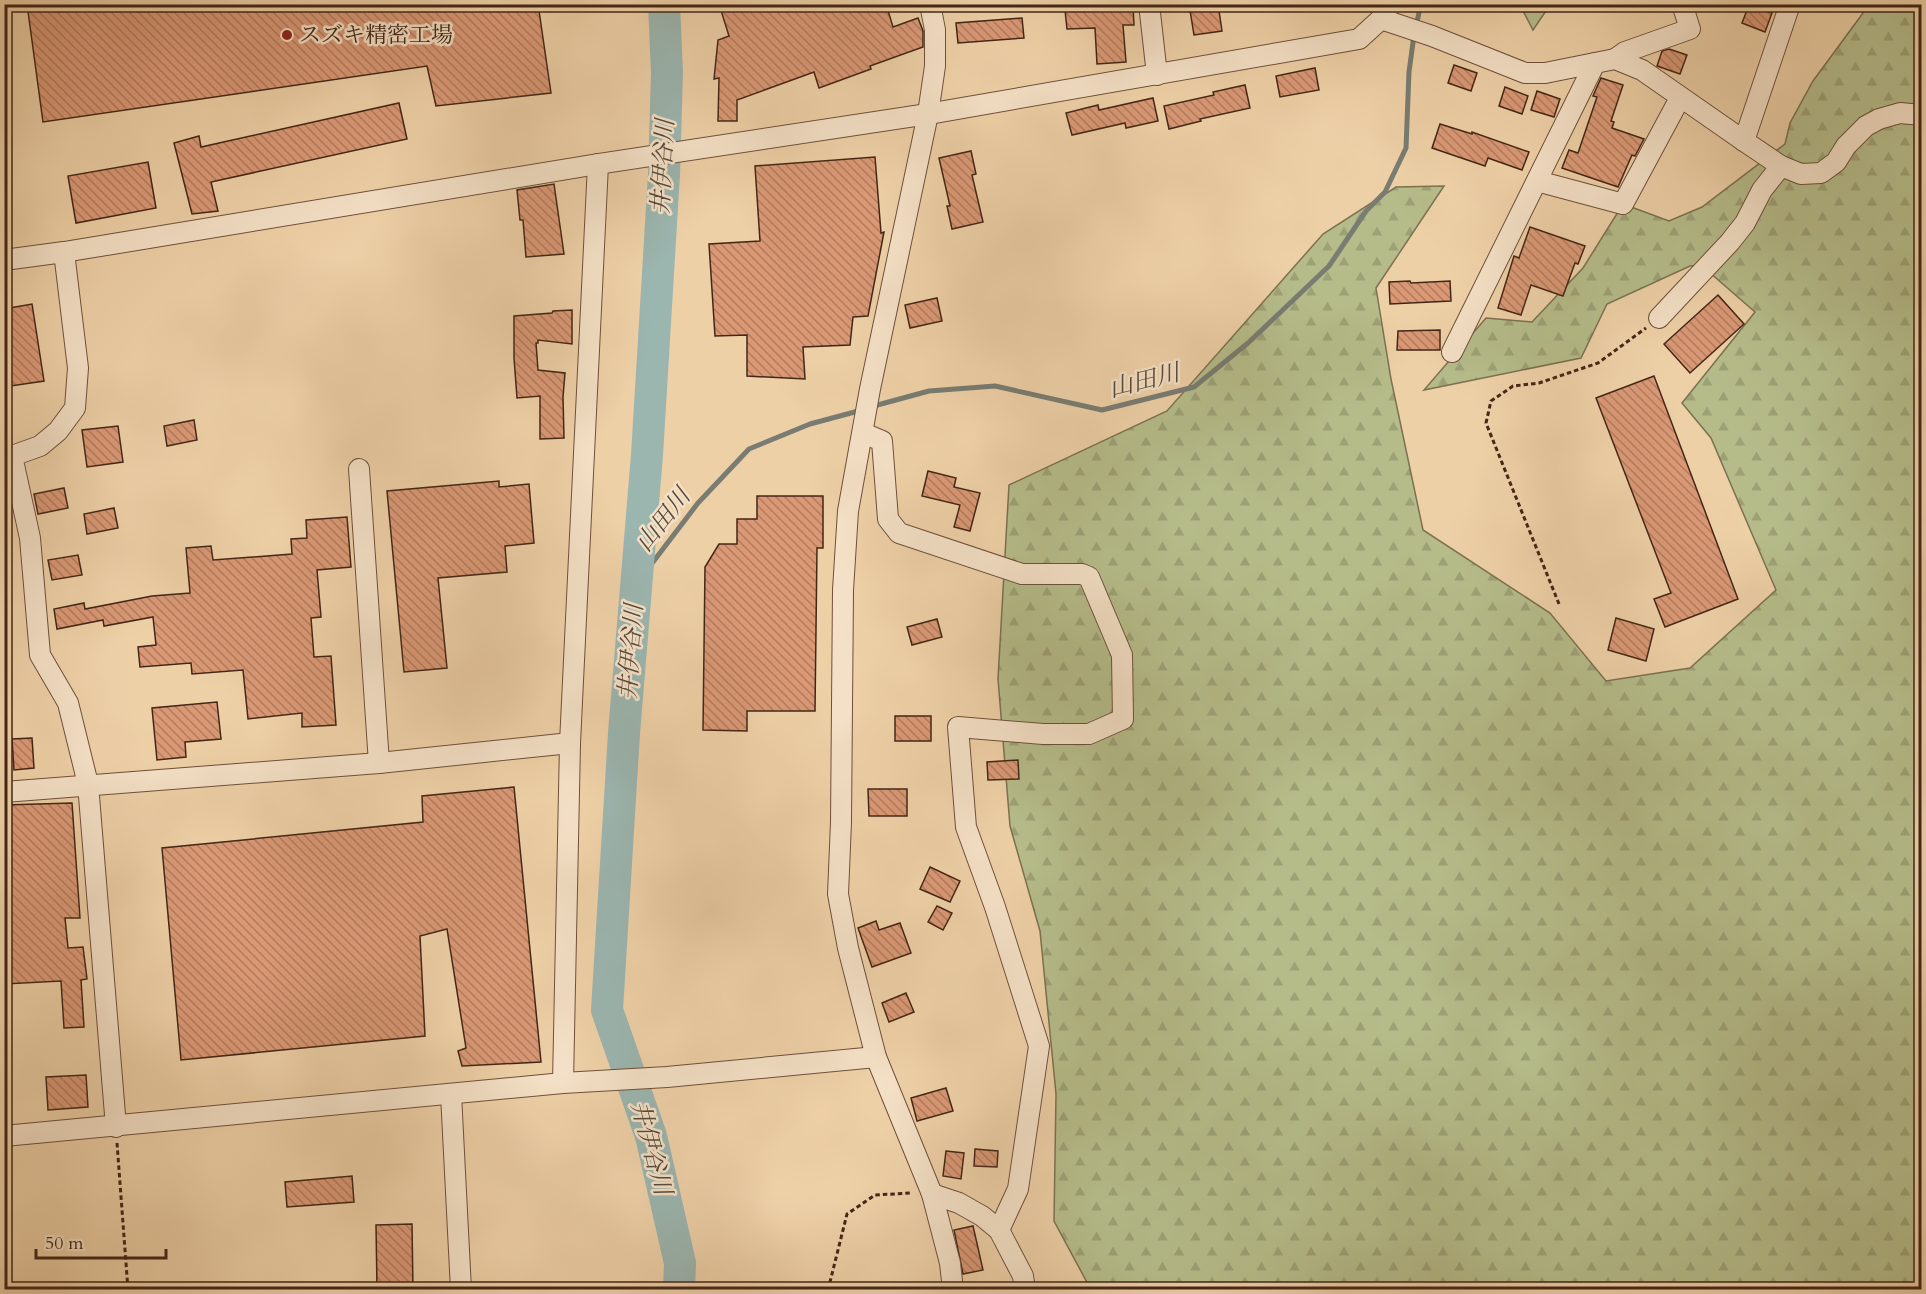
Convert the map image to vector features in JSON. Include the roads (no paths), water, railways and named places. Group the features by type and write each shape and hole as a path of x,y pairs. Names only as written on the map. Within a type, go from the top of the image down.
{"street":[{"path":"930,4 935,30 935,66 928,114 870,389 848,511 843,590 841,822 838,894 848,948 876,1057 932,1194 950,1263 953,1290"},
{"path":"1149,4 1157,75"},
{"path":"1615,60 1625,52 1690,29 1682,4"},
{"path":"1744,141 1790,4"},
{"path":"4,260 622,160 928,114 1157,75 1359,39 1388,16 1525,73 1545,73 1615,60 1642,70 1781,166 1801,174 1821,173 1836,162 1846,146 1866,126 1878,119 1900,113 1922,115"},
{"path":"1452,352 1595,63"},
{"path":"1537,181 1623,204 1680,98"},
{"path":"572,1082 570,743 598,164"},
{"path":"1659,318 1735,236 1745,223 1762,190 1781,166"},
{"path":"64,252 78,368 75,408 58,431 40,446 8,456 30,538 40,654 68,703 88,784 116,1127"},
{"path":"864,428 882,441 888,519 899,532 1022,574 1082,573 1089,577 1122,655 1123,719 1089,734 1043,734 958,727 966,827 995,907 1039,1046 1017,1189 999,1230"},
{"path":"359,469 379,763"},
{"path":"4,792 379,763 570,743"},
{"path":"4,1136 572,1082 667,1077 876,1057"},
{"path":"451,1094 461,1290"},
{"path":"932,1194 959,1203 982,1216 999,1230 1023,1276 1025,1290"}],"waterway":[{"name":"井伊谷川","path":"664,4 667,73 664,174 647,455 624,733 607,1010 651,1136 680,1263 679,1290"},
{"name":"山田川","path":"1416,26 1421,4"},
{"name":"山田川","path":"870,407 929,391 995,386 1102,410 1194,387 1248,343 1329,266 1366,211 1385,192 1406,148 1409,72 1414,35"},
{"name":"山田川","path":"637,583 698,503 749,449 810,424 862,410"}],"place":[{"name":"スズキ精密工場","path":"287,35"}]}
